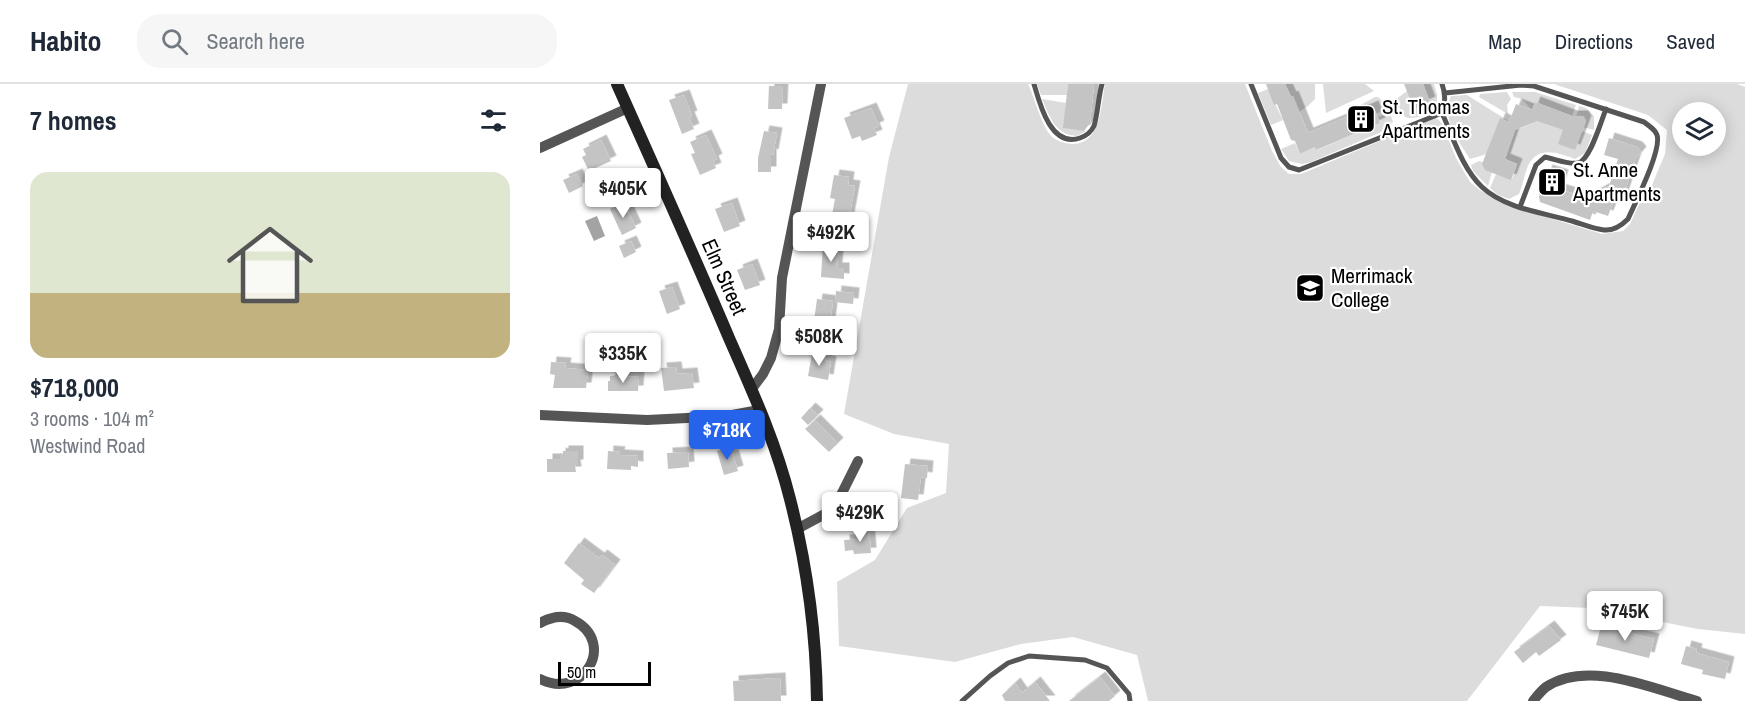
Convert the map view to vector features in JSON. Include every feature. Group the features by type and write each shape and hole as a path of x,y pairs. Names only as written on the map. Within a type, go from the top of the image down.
{"main road":[{"name":"Elm Street","path":"618,84 752,390 778,459 797,528 809,589 818,701"}],"street":[{"path":"752,390 764,374 779,329 782,278 821,84"},
{"path":"540,148 628,108"},
{"path":"540,415 647,420 718,417 759,410"},
{"path":"797,528 834,508 858,460"},
{"path":"540,623 561,617 572,619 582,625 590,634 594,645 594,657 590,668 572,683 560,686 540,679"},
{"path":"1533,701 1545,688 1562,679 1599,675 1630,681 1697,701"}],"lane":[{"path":"1034,84 1047,120 1054,132 1063,139 1074,140 1084,137 1094,126 1102,84"},
{"path":"1251,84 1281,158 1289,167 1299,170 1442,113"},
{"path":"1442,84 1445,102 1442,113 1460,152 1482,187 1496,197 1520,207 1605,230 1620,227 1628,219 1657,149 1658,136 1654,129 1644,122 1534,86 1521,85 1445,93"},
{"path":"1520,207 1539,160 1545,157 1575,164 1582,162 1588,154 1606,109"},
{"path":"966,700 990,676 1008,663 1029,656 1086,660 1107,668 1129,694 1130,701"}],"shaded area":[{"name":"Merrimack College","path":"908,84 1028,84 1047,131 1061,142 1073,144 1089,138 1094,131 1098,122 1105,84 1245,84 1272,151 1281,167 1289,174 1301,174 1435,118 1442,124 1456,158 1470,182 1480,190 1507,205 1602,234 1623,231 1630,224 1642,198 1649,192 1665,154 1667,130 1648,115 1554,84 1737,84 1745,87 1745,634 1698,629 1591,608 1540,606 1467,701 1148,701 1137,655 1073,637 1021,644 955,662 839,646 837,582 875,560 907,508 946,493 949,444 894,434 844,414 889,157"},
{"path":"1037,84 1068,84 1067,95 1041,95"},
{"path":"1285,84 1315,84 1315,99 1299,112"},
{"path":"1323,84 1365,84 1374,91 1326,113"},
{"path":"1434,84 1437,97 1434,108 1415,118 1405,117 1395,100 1407,91 1430,102 1423,85"},
{"path":"1268,89 1283,120 1271,125 1258,93"},
{"path":"1507,92 1511,99 1507,105 1508,114 1479,97 1480,94"},
{"path":"1512,92 1535,92 1576,105 1572,116 1535,102 1532,110 1522,99 1514,97"},
{"path":"1467,95 1510,122 1500,119 1487,154 1470,159 1452,129 1448,113 1451,96"},
{"path":"1375,97 1389,107 1376,114 1373,106 1359,112 1357,107"},
{"path":"1042,99 1066,103 1064,128 1086,131 1077,136 1058,129"},
{"path":"1579,106 1586,108 1594,116 1594,130 1583,127 1586,121 1583,117 1579,115 1576,118"},
{"path":"1390,113 1393,122 1386,130 1311,162 1302,164 1289,161 1281,149 1295,143 1300,154 1315,147 1317,150 1380,123 1378,117"},
{"path":"1533,119 1563,130 1582,131 1592,135 1585,153 1575,159 1549,152 1537,155 1528,166 1519,194 1509,199 1498,195 1490,188 1496,174 1512,179 1517,164 1505,159 1516,126 1521,128 1532,123"},
{"path":"1479,161 1483,162 1484,168 1492,172 1488,186 1473,171 1471,165"},
{"path":"597,216 605,236 594,241 585,221"}],"building":[{"path":"1068,84 1094,84 1090,123 1084,131 1063,128"},
{"name":"St. Thomas Apartments","path":"1266,84 1285,84 1291,97 1293,96 1308,133 1373,106 1380,123 1316,150 1315,147 1300,154 1295,141 1291,140 1277,104 1274,105"},
{"name":"St. Thomas Apartments","path":"1404,84 1423,84 1430,102 1414,109"},
{"path":"769,86 783,86 782,109 768,109"},
{"path":"684,95 694,129 682,134 669,100"},
{"name":"St. Anne Apartments","path":"1535,102 1572,116 1583,116 1586,121 1575,150 1558,144 1563,130 1537,121 1515,130 1505,159 1517,164 1511,180 1485,170 1482,164 1500,118 1509,122 1516,104 1532,110"},
{"path":"871,108 879,126 874,128 877,135 862,141 860,136 852,139 844,118"},
{"path":"764,131 777,133 773,155 771,154 771,172 758,172 758,158"},
{"path":"706,135 717,159 713,161 716,168 700,175 691,154 695,153 690,142"},
{"name":"St. Anne Apartments","path":"1609,138 1637,147 1641,152 1636,158 1622,199 1615,197 1608,216 1593,211 1590,220 1540,202 1539,197 1547,170 1563,175 1559,189 1587,198 1609,186 1618,159 1604,155"},
{"path":"601,140 611,161 589,171 582,157 586,155 583,149"},
{"path":"577,174 583,186 569,193 563,180"},
{"path":"834,175 849,177 848,185 855,186 849,218 832,215 835,199 830,198"},
{"path":"624,202 636,228 622,235 610,209"},
{"path":"732,203 740,226 724,232 715,209"},
{"path":"631,241 636,252 624,258 619,246"},
{"path":"823,244 839,245 837,268 844,268 844,279 821,277"},
{"path":"752,264 760,285 745,290 737,270"},
{"path":"672,287 680,309 667,314 659,291"},
{"path":"836,291 854,293 853,304 835,302"},
{"path":"817,299 833,301 830,323 814,321"},
{"path":"812,354 826,357 825,360 831,362 828,380 808,376"},
{"path":"551,362 566,363 565,368 588,370 586,388 553,388 555,375 550,374"},
{"path":"676,367 677,374 692,373 694,388 664,391 661,368"},
{"path":"610,376 639,377 638,391 608,391"},
{"path":"810,408 818,415 808,425 801,418"},
{"path":"815,420 838,443 829,452 805,429"},
{"path":"728,447 730,455 733,454 738,471 724,475 717,451"},
{"path":"563,451 578,451 576,472 547,472 547,459 560,459 560,453 563,454"},
{"path":"608,451 620,452 619,455 638,456 638,467 631,466 631,470 607,469"},
{"path":"688,452 689,467 668,469 667,453"},
{"path":"905,464 928,466 927,478 921,477 918,500 901,498"},
{"path":"869,527 871,553 854,554 853,550 845,551 844,540 859,539 859,528"},
{"path":"579,543 599,558 602,555 615,565 594,593 581,584 584,580 564,563"},
{"path":"1549,626 1561,640 1539,656 1536,652 1523,663 1514,652"},
{"path":"1601,626 1654,639 1649,658 1596,645"},
{"path":"1686,646 1697,649 1696,653 1729,662 1725,679 1702,674 1703,670 1681,664"},
{"path":"1100,677 1115,696 1109,701 1069,701"},
{"path":"780,678 781,701 734,701 733,681"},
{"path":"1035,682 1050,701 1005,701 1002,695 1015,683 1022,693"}],"place":[{"name":"St. Thomas Apartments","path":"1361,119"},
{"name":"St. Anne Apartments","path":"1552,182"},
{"name":"Merrimack College","path":"1310,288"}]}
